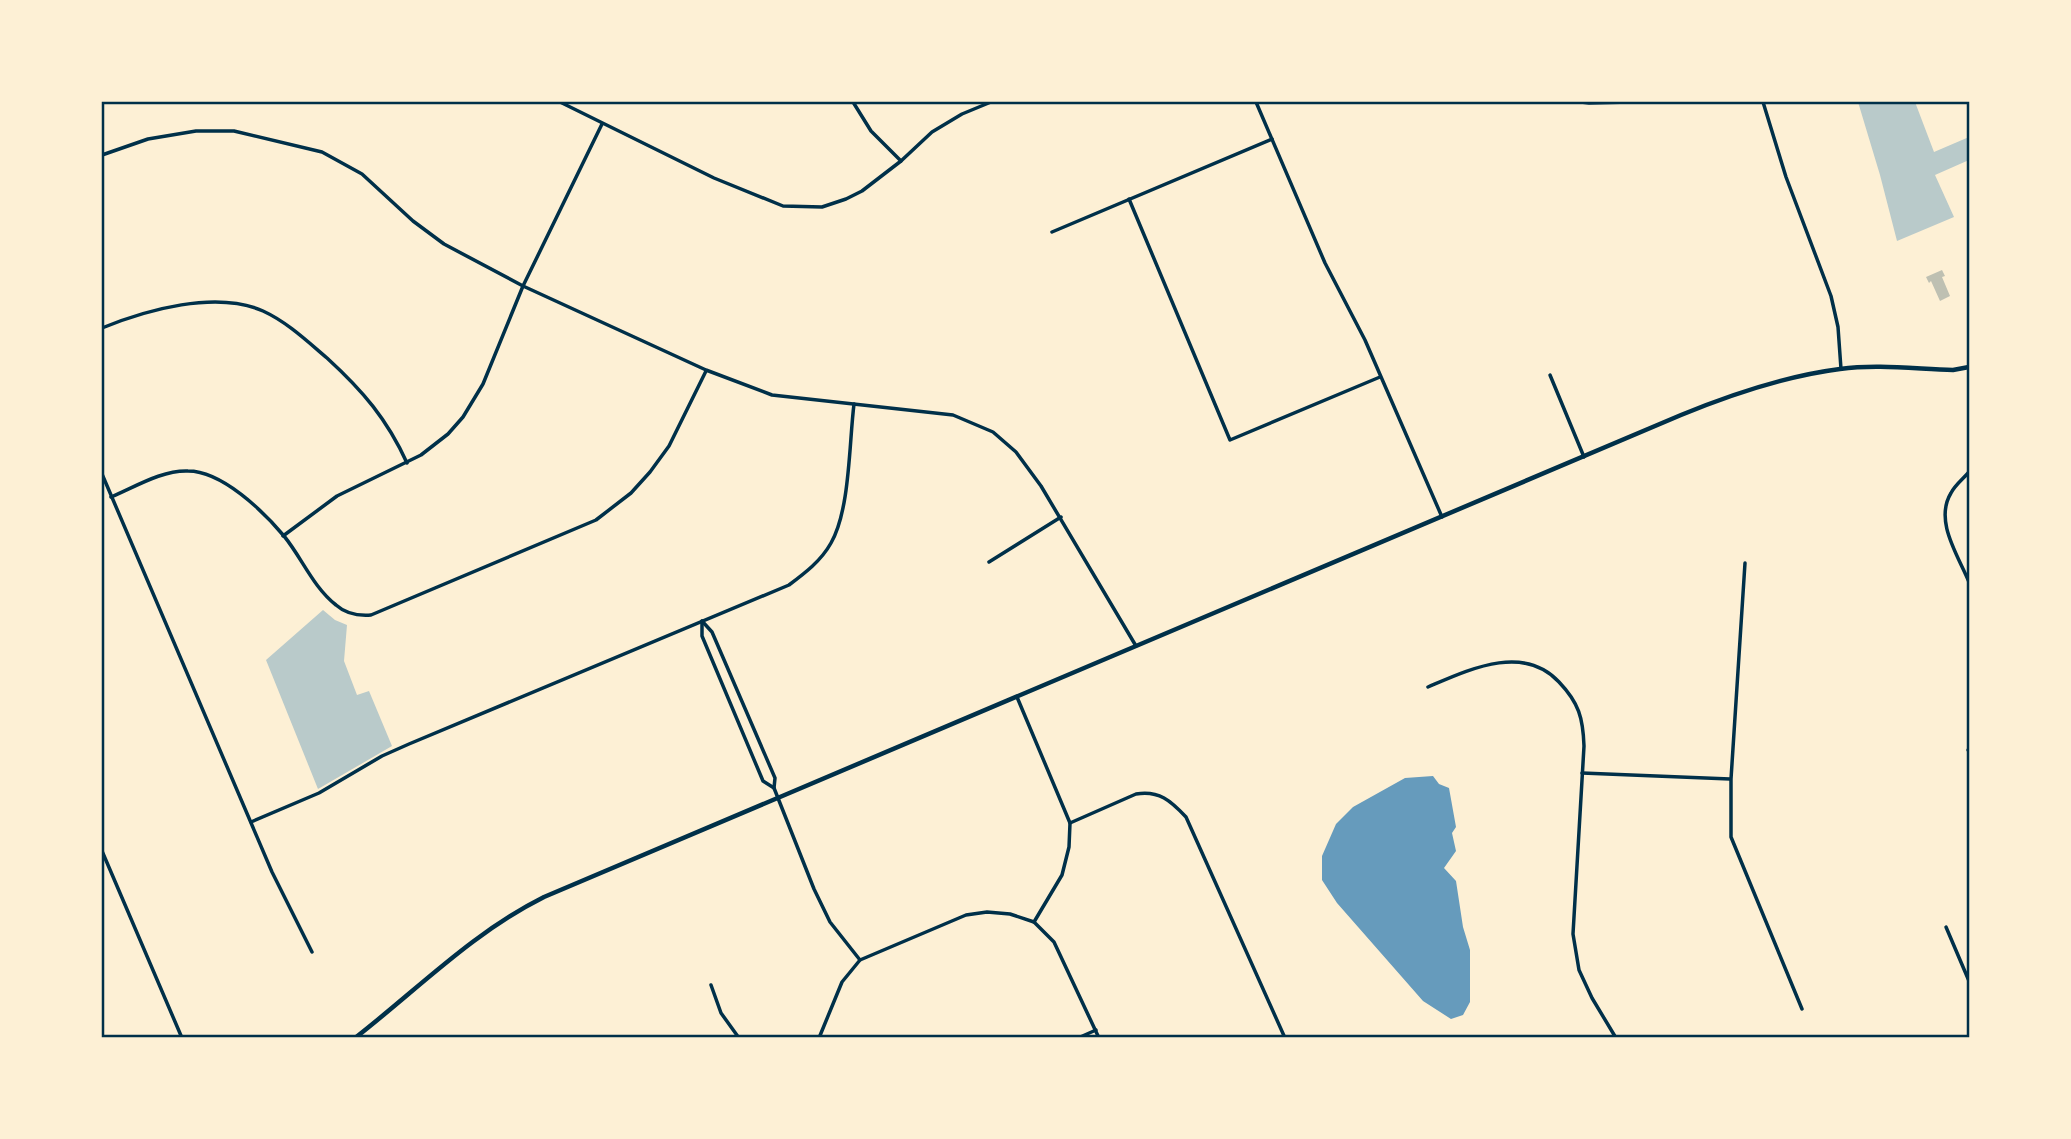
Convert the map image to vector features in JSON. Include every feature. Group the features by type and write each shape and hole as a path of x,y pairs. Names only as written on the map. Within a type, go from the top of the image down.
{"street":[{"path":"560,102 714,178 783,205 822,207 862,191 939,128 962,114 991,102"},
{"path":"853,102 871,131 901,161"},
{"path":"1256,102 1325,264 1365,340 1442,517"},
{"path":"1581,102 1630,102"},
{"path":"1763,102 1786,177 1831,296 1838,327 1841,369"},
{"path":"283,536 337,496 407,463 435,446 463,417 483,384 523,286 602,124"},
{"path":"102,155 148,139 196,131 234,131 323,152 362,174 413,221 444,244 523,286 706,370 772,395 953,415 993,432 1016,452 1061,517 1136,646"},
{"path":"1052,232 1272,139"},
{"path":"1129,199 1230,440 1380,377"},
{"path":"102,328 169,307 198,302 235,304 260,310 283,322 356,384 394,434 407,463"},
{"path":"355,1038 462,948 522,908 567,886 1719,399 1764,385 1841,369 1969,368"},
{"path":"111,497 160,475 188,471 211,476 238,491 283,536 320,588 337,606 356,616 371,615 596,520 631,493 650,472 668,446 706,370"},
{"path":"1550,375 1584,457"},
{"path":"251,822 320,793 382,756 409,744 789,585 814,566 831,543 844,510 854,404"},
{"path":"1969,472 1952,491 1944,513 1948,531 1969,582"},
{"path":"102,474 272,872 312,952"},
{"path":"989,562 1061,517"},
{"path":"1745,563 1731,779 1731,837 1802,1009"},
{"path":"702,621 702,636 763,781 774,788"},
{"path":"702,621 712,632 775,778 774,788 814,889 830,922 860,960"},
{"path":"1428,687 1467,671 1511,661 1535,665 1552,674 1574,700 1583,719 1573,934 1579,970 1616,1038"},
{"path":"1017,697 1070,823 1069,847 1062,876 1034,922"},
{"path":"1582,773 1731,779"},
{"path":"1070,823 1128,797 1145,793 1161,795 1173,803 1186,817 1285,1038"},
{"path":"102,851 182,1038"},
{"path":"819,1038 842,982 860,960 966,915 987,912 1010,914 1034,922 1054,942 1100,1038"},
{"path":"1947,927 1969,981"},
{"path":"711,985 721,1013 738,1038"},
{"path":"1078,1038 1096,1030"}],"shaded area":[{"path":"1858,102 1915,102 1934,152 1969,137 1969,160 1935,175 1954,217 1897,241"},
{"path":"323,610 335,620 347,625 344,661 357,695 369,691 392,746 318,789 266,660"}],"water":[{"path":"1433,776 1439,784 1449,788 1456,827 1452,833 1456,851 1444,868 1456,881 1463,927 1470,950 1470,1002 1463,1015 1451,1019 1423,1001 1337,903 1322,880 1322,856 1336,824 1353,807 1405,778"}],"building":[{"path":"1942,270 1950,296 1940,301 1931,281 1929,283 1926,277"}]}
